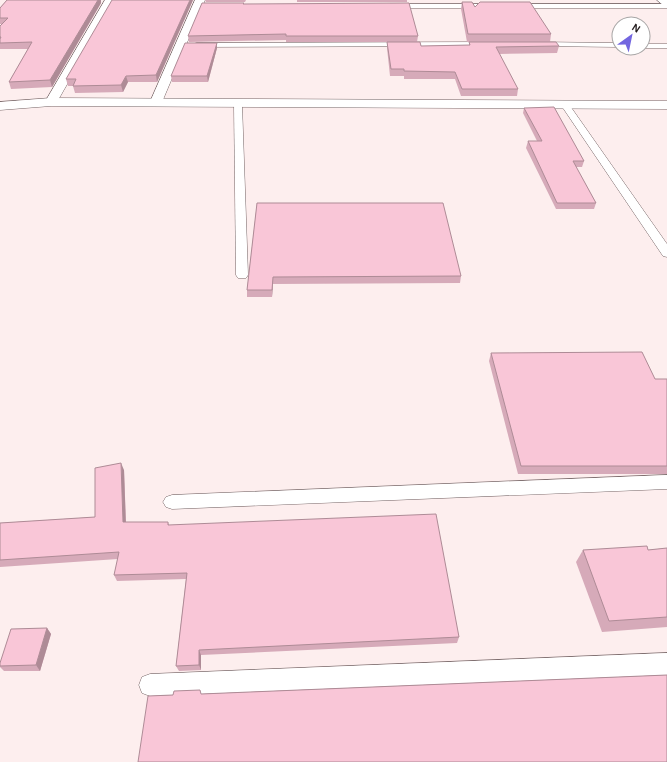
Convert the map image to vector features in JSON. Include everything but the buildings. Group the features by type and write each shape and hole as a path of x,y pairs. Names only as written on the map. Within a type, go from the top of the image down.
{"street":[{"path":"52,102 110,0"},
{"path":"662,0 667,5"},
{"path":"156,102 200,4"},
{"path":"0,106 52,102 238,104 667,104"}],"lane":[{"path":"384,6 667,5"},
{"path":"181,45 500,44"},
{"path":"532,44 611,45"},
{"path":"651,46 667,46"},
{"path":"238,104 242,275"},
{"path":"565,105 667,253"},
{"path":"172,502 667,482"},
{"path":"150,685 667,664"}]}
